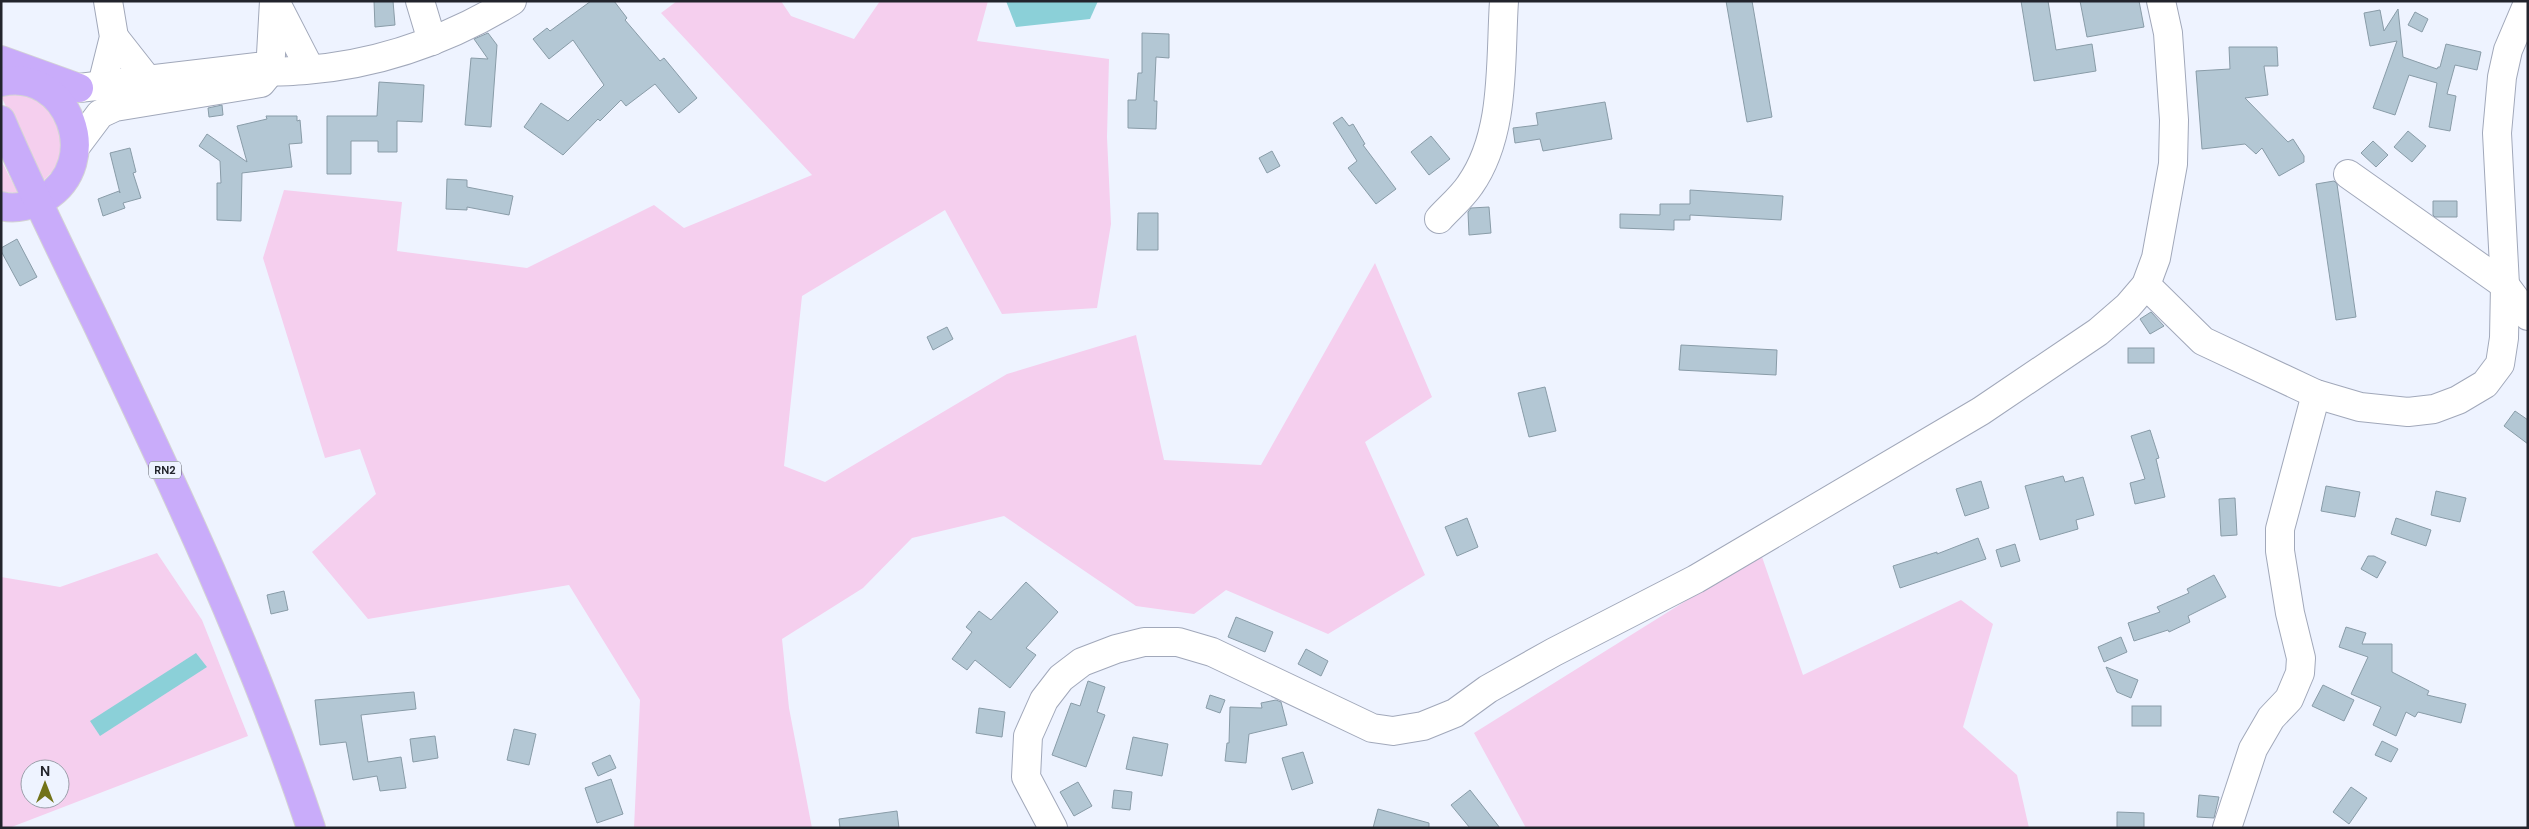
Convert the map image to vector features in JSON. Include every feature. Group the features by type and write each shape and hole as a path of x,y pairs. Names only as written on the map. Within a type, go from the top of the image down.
{"highway":[{"path":"1,60 90,87"},
{"path":"1,82 23,82 40,87 55,97 67,111 74,128 76,146 73,163 65,180 53,193 38,202 22,206 1,206"},
{"name":"RN2","path":"1,120 132,398 216,583 255,675 311,828"}],"street":[{"path":"108,1 114,36 137,88"},
{"path":"274,1 310,69"},
{"path":"270,72 274,1"},
{"path":"420,1 432,41"},
{"path":"40,87 137,88 257,67 270,72 310,69 378,59 406,52 432,41 480,20 512,1"},
{"path":"1439,219 1470,185 1488,147 1497,106 1504,1"},
{"path":"1053,828 1026,777 1028,736 1044,700 1061,678 1082,662 1144,642 1178,642 1212,652 1372,728 1393,731 1423,726 1455,713 1488,689 1554,652 1696,579 1981,411 2098,332 2128,306 2146,286 2156,258 2172,164 2174,120 2168,33 2161,1"},
{"path":"2146,286 2203,341 2316,394 2360,407 2408,412 2434,409 2458,400 2485,384 2500,364 2504,338 2505,285 2497,133 2502,77 2518,50 2528,3"},
{"path":"90,87 114,36"},
{"path":"76,146 100,114 114,107 137,88"},
{"path":"2348,174 2505,285 2528,316"},
{"path":"2227,828 2254,748 2271,718 2288,699 2300,673 2301,658 2290,613 2280,551 2280,529 2316,394"}],"shaded area":[{"path":"677,1 781,1 791,16 854,39 880,1 988,1 977,41 1109,59 1107,137 1111,224 1097,308 1002,314 945,210 802,296 784,466 825,482 1007,374 1136,335 1164,460 1261,465 1375,263 1432,397 1365,442 1425,575 1328,634 1226,590 1194,614 1136,606 1004,516 912,538 863,588 782,639 789,708 812,828 634,828 640,700 569,585 368,619 312,552 376,494 360,449 325,458 263,258 284,190 402,202 397,251 527,268 654,205 684,228 812,175 661,13"},
{"path":"18,90 47,98 62,120 60,164 42,182 1,96 1,93"},
{"path":"1,160 18,193 1,192"},
{"path":"157,553 202,620 248,736 70,805 70,759 20,759 20,809 58,809 9,828 1,828 1,577 60,587"},
{"path":"1761,554 1803,675 1961,600 1993,624 1963,727 2017,775 2029,828 1526,828 1474,733"}],"water":[{"path":"1006,1 1098,1 1090,19 1016,27"},
{"path":"196,653 207,667 100,736 90,721"}],"building":[{"path":"374,1 393,1 395,25 375,27"},
{"path":"591,1 614,1 627,18 625,20 660,61 664,58 697,98 679,113 655,84 626,106 621,100 600,121 598,119 563,155 524,127 541,103 568,121 604,85 573,40 549,59 533,39 547,28 550,31"},
{"path":"1726,1 1752,1 1772,117 1747,122"},
{"path":"2021,1 2048,1 2056,50 2092,44 2096,71 2034,81"},
{"path":"2080,1 2139,1 2144,27 2087,37"},
{"path":"2398,9 2403,57 2437,69 2440,67 2446,44 2481,52 2477,70 2455,65 2447,94 2456,96 2450,131 2429,127 2437,83 2409,75 2395,115 2373,108 2397,41 2370,46 2364,13 2380,10 2384,31"},
{"path":"2415,12 2428,19 2422,32 2408,25"},
{"path":"488,33 497,45 491,127 465,125 471,58 488,59 474,39"},
{"path":"1142,33 1169,34 1169,58 1156,57 1154,101 1157,101 1156,129 1128,128 1128,100 1136,100 1138,73 1142,73"},
{"path":"2229,47 2277,47 2278,66 2264,66 2268,95 2245,98 2288,142 2293,139 2304,156 2304,162 2279,176 2262,148 2256,154 2245,144 2202,149 2196,71 2230,69"},
{"path":"379,82 424,85 422,122 397,121 397,152 378,152 378,141 351,141 351,174 327,174 327,116 377,116"},
{"path":"1605,102 1612,139 1543,151 1540,139 1515,143 1513,128 1538,125 1536,113"},
{"path":"222,105 223,115 209,117 208,108"},
{"path":"266,116 297,116 297,121 300,120 302,143 289,144 292,167 242,173 241,221 217,220 217,183 221,183 220,161 199,146 207,134 247,162 237,126 267,119"},
{"path":"1342,117 1349,126 1353,124 1365,144 1363,145 1396,189 1376,204 1348,168 1357,161 1333,123"},
{"path":"2408,131 2426,146 2412,162 2394,147"},
{"path":"1431,136 1450,159 1429,175 1411,152"},
{"path":"2373,141 2388,155 2376,167 2361,153"},
{"path":"130,148 136,172 133,173 141,198 123,203 125,208 103,216 98,199 119,191 120,193 110,153"},
{"path":"1272,151 1280,166 1267,173 1259,158"},
{"path":"447,179 467,180 467,187 513,196 509,215 467,207 467,210 446,209"},
{"path":"2334,181 2337,184 2356,317 2336,320 2316,184"},
{"path":"1690,190 1783,196 1781,220 1690,215 1690,220 1674,220 1674,230 1620,228 1620,214 1660,215 1660,204 1690,204"},
{"path":"2433,201 2457,201 2457,217 2435,217 2433,215"},
{"path":"1489,207 1491,233 1469,235 1468,212 1471,208"},
{"path":"1138,213 1158,213 1158,250 1137,250"},
{"path":"17,239 37,277 20,286 1,251 1,248"},
{"path":"2151,312 2164,326 2150,334 2140,319"},
{"path":"947,327 953,339 933,350 927,337"},
{"path":"1681,345 1777,350 1776,375 1679,370"},
{"path":"2128,348 2154,348 2154,363 2128,363"},
{"path":"1545,387 1556,431 1529,437 1518,393"},
{"path":"2515,411 2528,420 2528,444 2504,426"},
{"path":"2150,430 2159,458 2156,459 2165,497 2135,504 2130,483 2145,479 2131,436"},
{"path":"2063,476 2065,482 2083,477 2094,515 2076,520 2078,529 2040,540 2025,486"},
{"path":"1981,481 1989,508 1965,516 1956,489"},
{"path":"2326,486 2360,492 2355,517 2321,511"},
{"path":"2436,491 2466,498 2460,522 2431,515"},
{"path":"2235,498 2237,535 2221,536 2219,499"},
{"path":"1467,518 1478,547 1457,556 1445,527"},
{"path":"2396,518 2431,530 2426,546 2391,534"},
{"path":"1978,538 1986,559 1900,588 1893,566 1937,552 1937,554"},
{"path":"2015,544 2020,561 2001,567 1996,550"},
{"path":"2368,556 2374,556 2386,562 2377,578 2361,569"},
{"path":"2214,575 2226,597 2188,616 2190,622 2169,632 2168,630 2134,641 2128,623 2160,612 2157,607 2189,593 2187,589"},
{"path":"1026,582 1058,612 1026,648 1036,655 1010,688 975,660 967,670 952,659 972,632 966,627 979,611 991,620"},
{"path":"284,591 288,610 271,614 267,595"},
{"path":"1236,617 1273,632 1265,652 1228,637"},
{"path":"2346,627 2366,633 2362,644 2392,644 2392,672 2429,691 2427,695 2466,704 2461,723 2418,712 2415,717 2406,712 2396,736 2373,725 2381,707 2351,694 2368,657 2339,647"},
{"path":"2121,637 2127,652 2104,662 2098,647"},
{"path":"1306,649 1328,661 1321,676 1298,664"},
{"path":"2106,667 2138,680 2131,698 2117,692"},
{"path":"1088,681 1105,687 1097,712 1105,715 1086,767 1052,755 1071,703 1080,706"},
{"path":"2323,685 2354,700 2344,721 2312,706"},
{"path":"414,692 416,709 361,715 368,762 401,757 406,788 380,791 377,776 353,780 346,742 320,745 315,700"},
{"path":"1210,695 1225,700 1220,713 1206,708"},
{"path":"1276,700 1281,702 1287,725 1249,734 1246,763 1225,761 1227,743 1229,743 1230,707 1262,708 1261,703"},
{"path":"2132,706 2161,706 2161,726 2132,726"},
{"path":"979,708 1005,712 1002,737 976,733"},
{"path":"514,729 536,734 529,765 507,760"},
{"path":"435,736 438,758 413,762 410,739"},
{"path":"1133,737 1168,744 1162,776 1126,769"},
{"path":"2382,741 2398,749 2391,762 2375,755"},
{"path":"1303,752 1313,783 1292,790 1282,758"},
{"path":"610,755 616,768 598,776 592,763"},
{"path":"611,779 623,814 597,823 585,788"},
{"path":"1078,782 1092,806 1074,816 1060,792"},
{"path":"2351,787 2367,798 2349,824 2333,812"},
{"path":"1114,790 1132,792 1130,810 1112,808"},
{"path":"1470,790 1500,828 1470,828 1451,805"},
{"path":"2199,795 2219,797 2214,818 2197,817"},
{"path":"1378,809 1429,823 1429,828 1373,828"},
{"path":"897,811 899,828 840,828 839,819"},
{"path":"2117,812 2144,813 2144,828 2117,828"}]}
